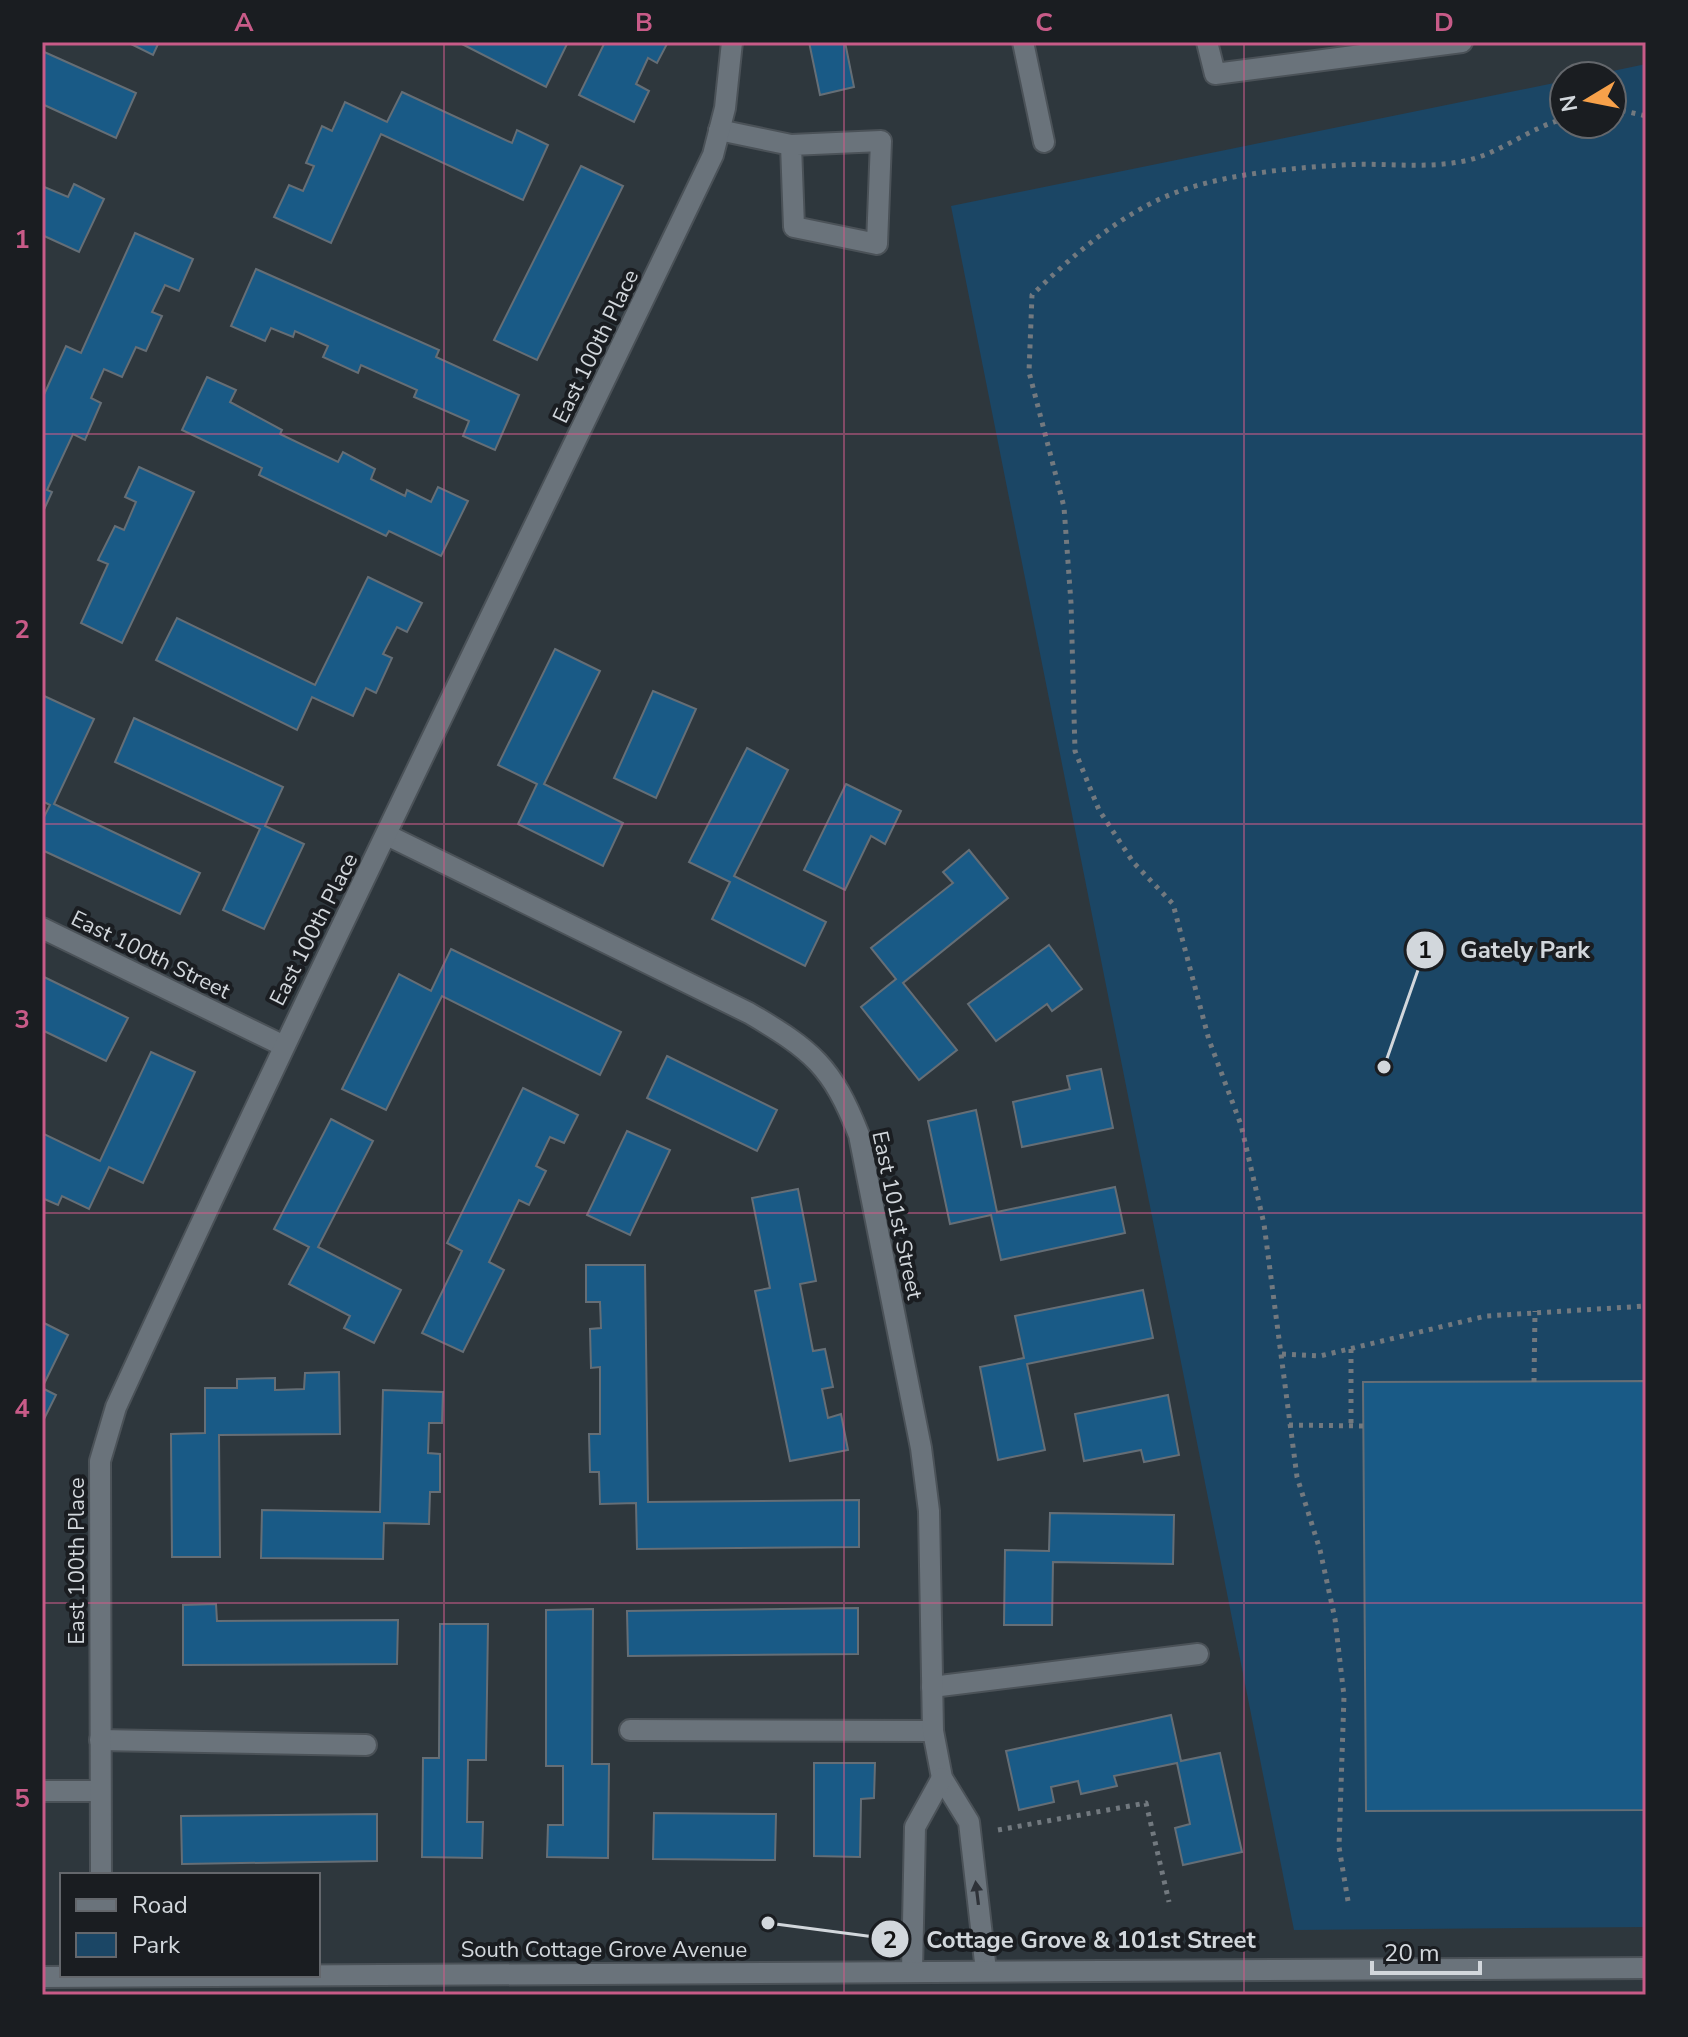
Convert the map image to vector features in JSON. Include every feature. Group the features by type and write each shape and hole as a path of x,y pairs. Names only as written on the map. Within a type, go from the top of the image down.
{"street":[{"name":"East 100th Place","path":"101,1873 100,1461 116,1407 282,1045 387,835 713,155 732,42"},
{"path":"1023,42 1044,142"},
{"path":"1207,42 1215,74 1462,42"},
{"path":"719,130 791,145 881,141 877,244 794,227 791,145"},
{"name":"East 101st Street","path":"387,835 749,1013 799,1042 823,1065 846,1101 859,1135 921,1448 929,1511 933,1731 942,1778 969,1822 986,1971"},
{"name":"East 100th Street","path":"42,928 282,1045"},
{"path":"932,1687 1198,1654"},
{"path":"630,1730 933,1731"},
{"path":"100,1740 366,1745"},
{"path":"912,1971 915,1827 942,1778"},
{"path":"42,1791 100,1791"},
{"name":"South Cottage Grove Avenue","path":"320,1975 1646,1968"}],"path":[{"path":"1348,1901 1339,1847 1345,1711 1337,1634 1320,1550 1297,1477 1264,1224 1241,1125 1209,1040 1173,904 1133,862 1099,810 1075,751 1071,603 1064,507 1029,372 1032,295 1075,253 1139,212 1190,187 1263,173 1345,164 1422,167 1472,160 1548,126"},
{"path":"1282,1354 1320,1356 1486,1316 1646,1306"},
{"path":"1534,1382 1535,1311"},
{"path":"1351,1349 1351,1426"},
{"path":"1289,1425 1363,1426"},
{"path":"998,1830 1146,1803 1169,1902"}],"green space":[{"path":"1646,64 1646,1927 1294,1930 951,206 1548,84 1548,140 1628,140 1628,68"}],"building":[{"path":"127,42 159,42 153,55"},
{"path":"458,42 568,42 546,87"},
{"path":"605,42 668,42 657,63 648,58 636,84 649,91 634,122 579,95"},
{"path":"809,42 845,42 854,87 820,95"},
{"path":"42,51 136,93 116,138 42,104"},
{"path":"402,92 512,143 517,130 548,145 523,200 381,134 331,243 274,217 289,185 303,191 314,166 306,163 322,126 332,131 345,102 387,122"},
{"path":"581,166 623,186 537,360 494,340"},
{"path":"74,184 104,199 79,252 42,235 42,186 68,197"},
{"path":"135,233 193,259 179,291 165,285 152,312 162,316 146,351 136,347 122,377 104,369 91,398 101,403 85,440 73,434 47,490 52,492 42,514 42,399 66,346 81,353"},
{"path":"256,269 439,350 436,357 519,395 495,450 463,436 469,421 414,397 417,390 361,365 358,373 323,357 328,346 295,331 293,337 271,328 265,341 231,326"},
{"path":"207,377 236,390 230,402 282,430 280,434 338,462 343,452 375,469 371,479 405,496 407,490 431,502 438,487 468,501 441,556 389,531 386,536 259,475 262,468 182,430"},
{"path":"139,467 194,492 122,643 81,623 108,564 98,560 115,526 124,530 136,502 125,497"},
{"path":"368,577 422,603 407,632 397,627 383,654 392,658 376,693 366,688 353,716 312,697 297,730 156,660 177,618 315,685"},
{"path":"555,649 600,671 544,784 623,823 603,866 518,824 537,784 498,765"},
{"path":"653,691 696,709 656,798 614,778"},
{"path":"42,695 94,719 54,804 200,873 180,914 42,850 42,821 50,805 42,801"},
{"path":"134,718 283,787 265,826 304,844 264,929 223,910 260,829 115,762"},
{"path":"747,748 788,770 734,876 826,922 805,966 712,919 730,882 689,862"},
{"path":"846,784 901,811 885,844 871,836 845,890 804,870"},
{"path":"969,850 1008,898 903,983 957,1050 919,1080 861,1007 896,979 871,948 953,883 943,872"},
{"path":"1049,945 1082,989 1052,1011 1047,1004 996,1041 968,1004"},
{"path":"451,949 621,1032 600,1075 442,996 386,1110 342,1089 399,974 431,991"},
{"path":"42,976 128,1018 106,1061 42,1030"},
{"path":"151,1052 195,1072 143,1183 109,1167 89,1209 62,1196 58,1205 42,1198 42,1133 100,1161"},
{"path":"667,1056 777,1110 757,1151 647,1098"},
{"path":"1101,1069 1113,1128 1022,1147 1013,1102 1070,1089 1067,1076"},
{"path":"523,1088 578,1115 564,1143 550,1137 536,1166 546,1171 529,1205 519,1200 489,1262 504,1270 463,1352 422,1333 462,1251 447,1243"},
{"path":"976,1110 997,1212 1115,1187 1125,1233 1001,1260 991,1215 950,1224 928,1121"},
{"path":"331,1119 373,1141 318,1247 401,1290 374,1343 344,1328 350,1316 289,1284 309,1247 274,1229"},
{"path":"627,1131 670,1150 630,1235 587,1215"},
{"path":"798,1189 816,1281 800,1284 813,1351 825,1349 833,1387 822,1389 828,1418 841,1414 848,1450 790,1461 755,1291 770,1288 752,1198"},
{"path":"586,1265 645,1265 648,1502 859,1500 859,1547 637,1549 636,1503 600,1504 599,1472 590,1472 589,1434 600,1434 600,1367 591,1368 590,1329 601,1328 600,1302 586,1302"},
{"path":"1143,1290 1153,1338 1027,1364 1045,1450 998,1460 980,1367 1024,1358 1015,1316"},
{"path":"42,1322 68,1335 42,1388"},
{"path":"339,1372 340,1434 219,1435 220,1557 172,1557 171,1434 205,1433 205,1388 237,1388 237,1379 275,1378 275,1390 304,1389 305,1373"},
{"path":"1646,1381 1646,1810 1366,1811 1363,1382"},
{"path":"42,1388 56,1395 42,1423"},
{"path":"383,1390 443,1392 442,1423 429,1423 428,1453 440,1454 440,1492 430,1492 429,1524 384,1523 383,1559 261,1558 262,1510 380,1512"},
{"path":"1168,1395 1179,1455 1144,1462 1141,1450 1084,1461 1075,1414"},
{"path":"1050,1513 1174,1515 1173,1564 1053,1562 1052,1625 1004,1625 1005,1550 1049,1551"},
{"path":"216,1604 217,1621 398,1620 397,1664 183,1665 183,1605"},
{"path":"858,1608 858,1654 628,1656 627,1611"},
{"path":"593,1609 592,1764 609,1764 608,1858 547,1857 548,1825 563,1825 563,1766 546,1766 546,1610"},
{"path":"440,1624 488,1624 486,1760 468,1760 467,1822 483,1822 482,1858 422,1857 423,1758 439,1758"},
{"path":"1171,1715 1181,1761 1220,1753 1242,1852 1183,1865 1175,1828 1190,1824 1177,1763 1114,1776 1117,1786 1081,1794 1078,1781 1051,1787 1054,1802 1019,1810 1006,1751"},
{"path":"814,1763 875,1763 874,1798 861,1799 860,1857 814,1856"},
{"path":"654,1813 776,1814 775,1860 653,1859"},
{"path":"377,1814 377,1861 182,1864 181,1816"}],"place":[{"name":"Gately Park","path":"1384,1067"},
{"name":"Cottage Grove & 101st Street","path":"768,1923"}]}
